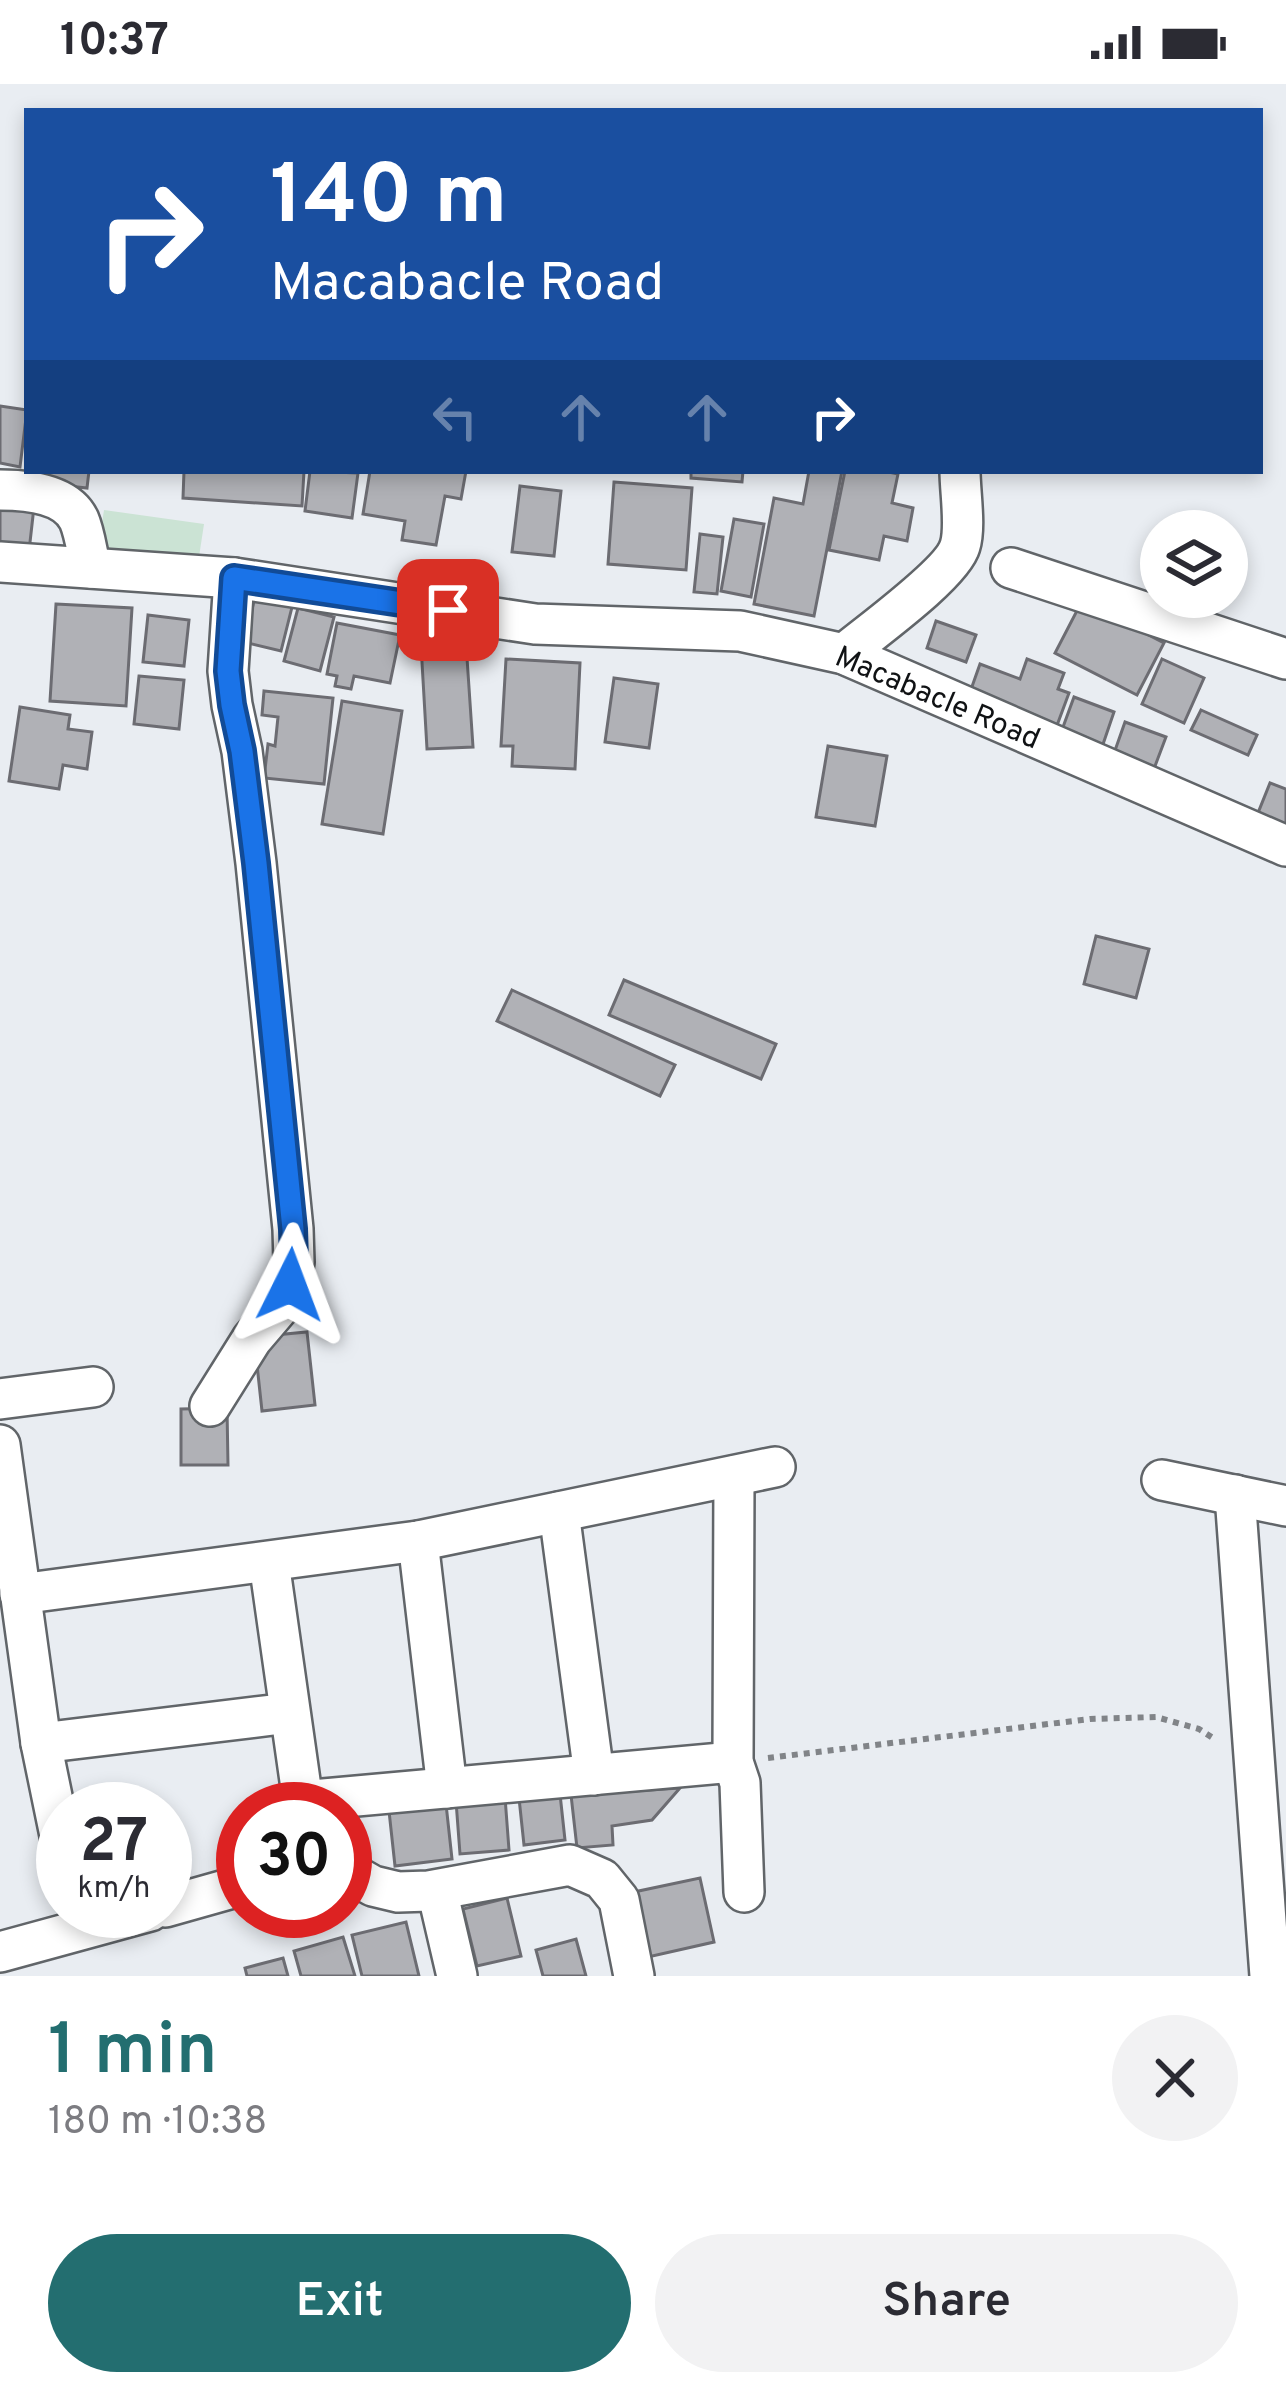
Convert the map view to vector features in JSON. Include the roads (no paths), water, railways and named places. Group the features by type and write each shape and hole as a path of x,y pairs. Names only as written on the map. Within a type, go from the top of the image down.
{"street":[{"path":"844,654 956,556 962,543 959,474"},
{"path":"0,490 48,496 69,507 79,519 91,568"},
{"name":"Macabacle Road","path":"0,562 234,578 535,624 740,631 844,654 1286,846"},
{"path":"1011,568 1286,659"},
{"path":"210,1406 252,1339 281,1305 294,1262 256,863 228,671 234,578"},
{"path":"0,1399 93,1387"},
{"path":"0,1445 49,1782"},
{"path":"20,1594 418,1541 776,1467"},
{"path":"734,1476 734,1762 740,1783 744,1892"},
{"path":"1162,1480 1286,1506"},
{"path":"1235,1496 1270,1976"},
{"path":"559,1512 594,1774"},
{"path":"418,1541 447,1788"},
{"path":"269,1562 299,1782"},
{"path":"41,1743 289,1713"},
{"path":"372,1797 734,1762"},
{"path":"372,1885 398,1892 429,1891 570,1865 602,1880 619,1900 634,1976"},
{"path":"440,1903 457,1976"},
{"path":"0,1952 36,1938"}]}
